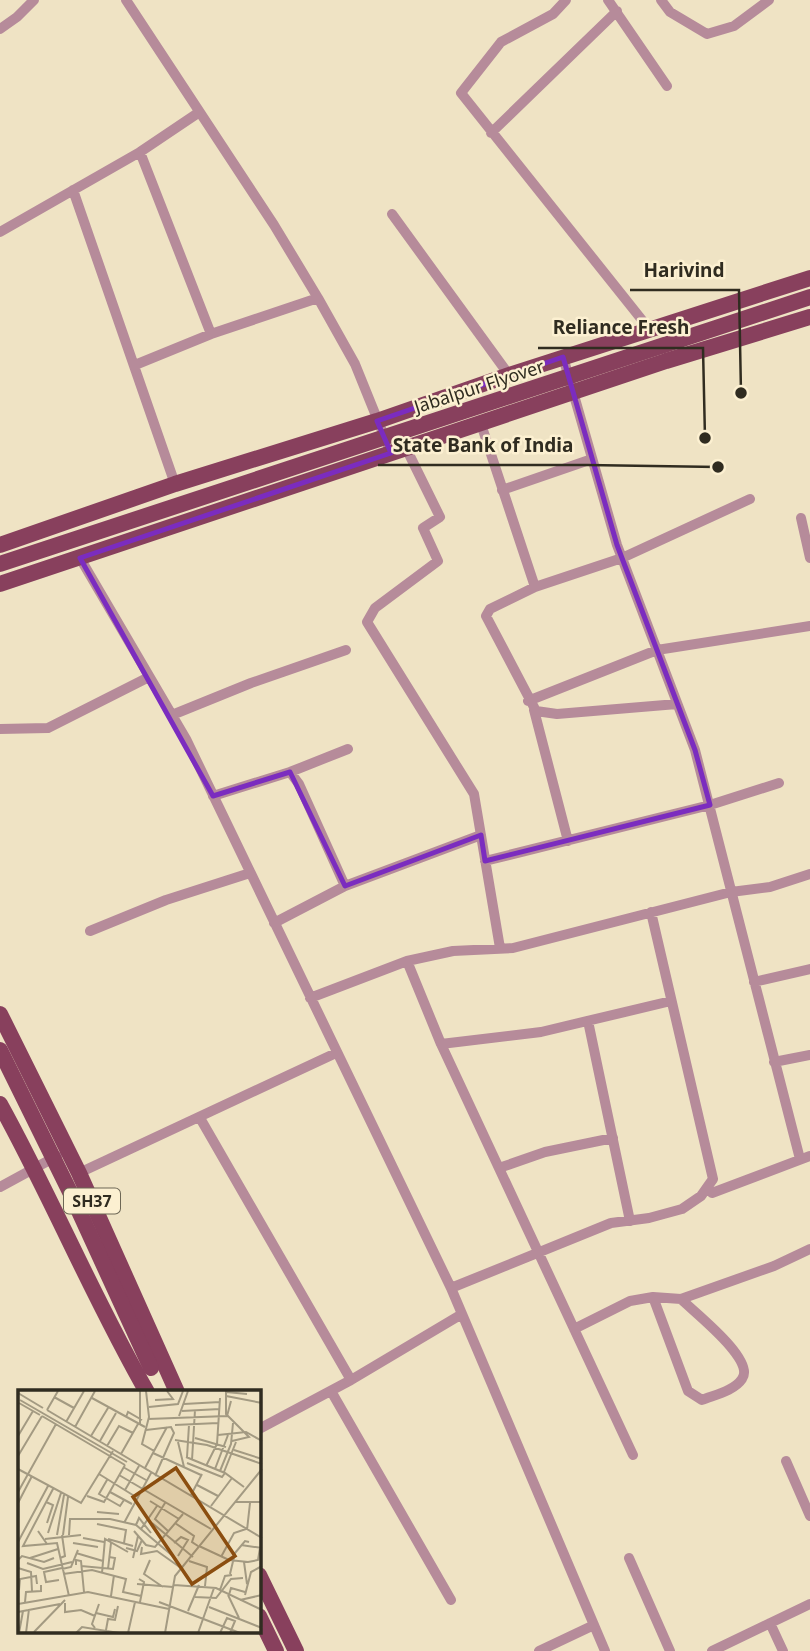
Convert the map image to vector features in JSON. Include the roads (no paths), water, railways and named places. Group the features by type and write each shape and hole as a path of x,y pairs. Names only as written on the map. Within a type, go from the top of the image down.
{"main road":[{"path":"0,545 175,484 377,421 563,357 810,278"},
{"name":"Jabalpur Flyover","path":"0,564 810,297"},
{"path":"0,584 398,450 572,395 666,361 810,317"},
{"name":"SH37","path":"0,1014 79,1173 174,1390"},
{"path":"0,1050 72,1196 151,1368 153,1390"},
{"path":"0,1104 36,1169 120,1344 146,1390"},
{"path":"151,1368 173,1390"},
{"path":"261,1579 296,1651"},
{"path":"261,1620 276,1651"}],"street":[{"path":"0,29 34,0"},
{"path":"126,0 274,225 355,364 377,421 440,517 423,528 438,561 375,608 367,622 474,794 499,948"},
{"path":"566,0 552,14 501,42 463,87 464,99 650,330"},
{"path":"608,0 667,86"},
{"path":"661,0 670,12 708,34 734,26 769,0"},
{"path":"491,133 617,11"},
{"path":"0,232 140,152 198,113"},
{"path":"140,152 211,334"},
{"path":"73,190 175,484"},
{"path":"393,214 509,375"},
{"path":"135,365 211,334 318,298"},
{"path":"563,357 622,558 695,750 774,1062 805,1157 712,1193"},
{"path":"481,424 535,587"},
{"path":"502,490 592,460"},
{"path":"568,841 531,705 486,616 491,609 535,587 622,558 750,499"},
{"path":"802,518 810,558"},
{"path":"80,558 172,715 214,796 451,1289 605,1651"},
{"path":"531,705 657,650 810,626"},
{"path":"172,715 251,683 346,650"},
{"path":"0,729 48,728 149,677"},
{"path":"531,705 557,714 677,704"},
{"path":"214,796 290,772 348,749"},
{"path":"290,772 299,784 345,886"},
{"path":"485,861 710,805 779,783"},
{"path":"274,923 345,886 481,835"},
{"path":"90,931 166,900 250,873"},
{"path":"310,998 407,961 453,951 499,948 731,892 770,887 810,874"},
{"path":"451,1289 611,1223 682,1209 701,1196 713,1179 651,912"},
{"path":"407,961 441,1044 633,1455"},
{"path":"754,982 810,969"},
{"path":"441,1044 541,1032 671,1001"},
{"path":"588,1021 630,1221"},
{"path":"79,1173 336,1053"},
{"path":"774,1062 810,1055"},
{"path":"200,1118 351,1380"},
{"path":"499,1168 545,1152 613,1138"},
{"path":"0,1187 68,1150"},
{"path":"574,1329 630,1301 653,1297 681,1299 774,1266 810,1249"},
{"path":"653,1297 688,1391 702,1400 733,1387 743,1378 745,1369 733,1350 681,1299"},
{"path":"261,1428 351,1380 462,1314"},
{"path":"331,1391 451,1600"},
{"path":"786,1461 810,1516"},
{"path":"629,1558 670,1651"},
{"path":"712,1651 810,1604"},
{"path":"770,1623 783,1651"},
{"path":"538,1651 594,1625"}],"place":[{"name":"Harivind","path":"741,393"},
{"name":"Reliance Fresh","path":"705,438"},
{"name":"State Bank of India","path":"718,467"}]}
